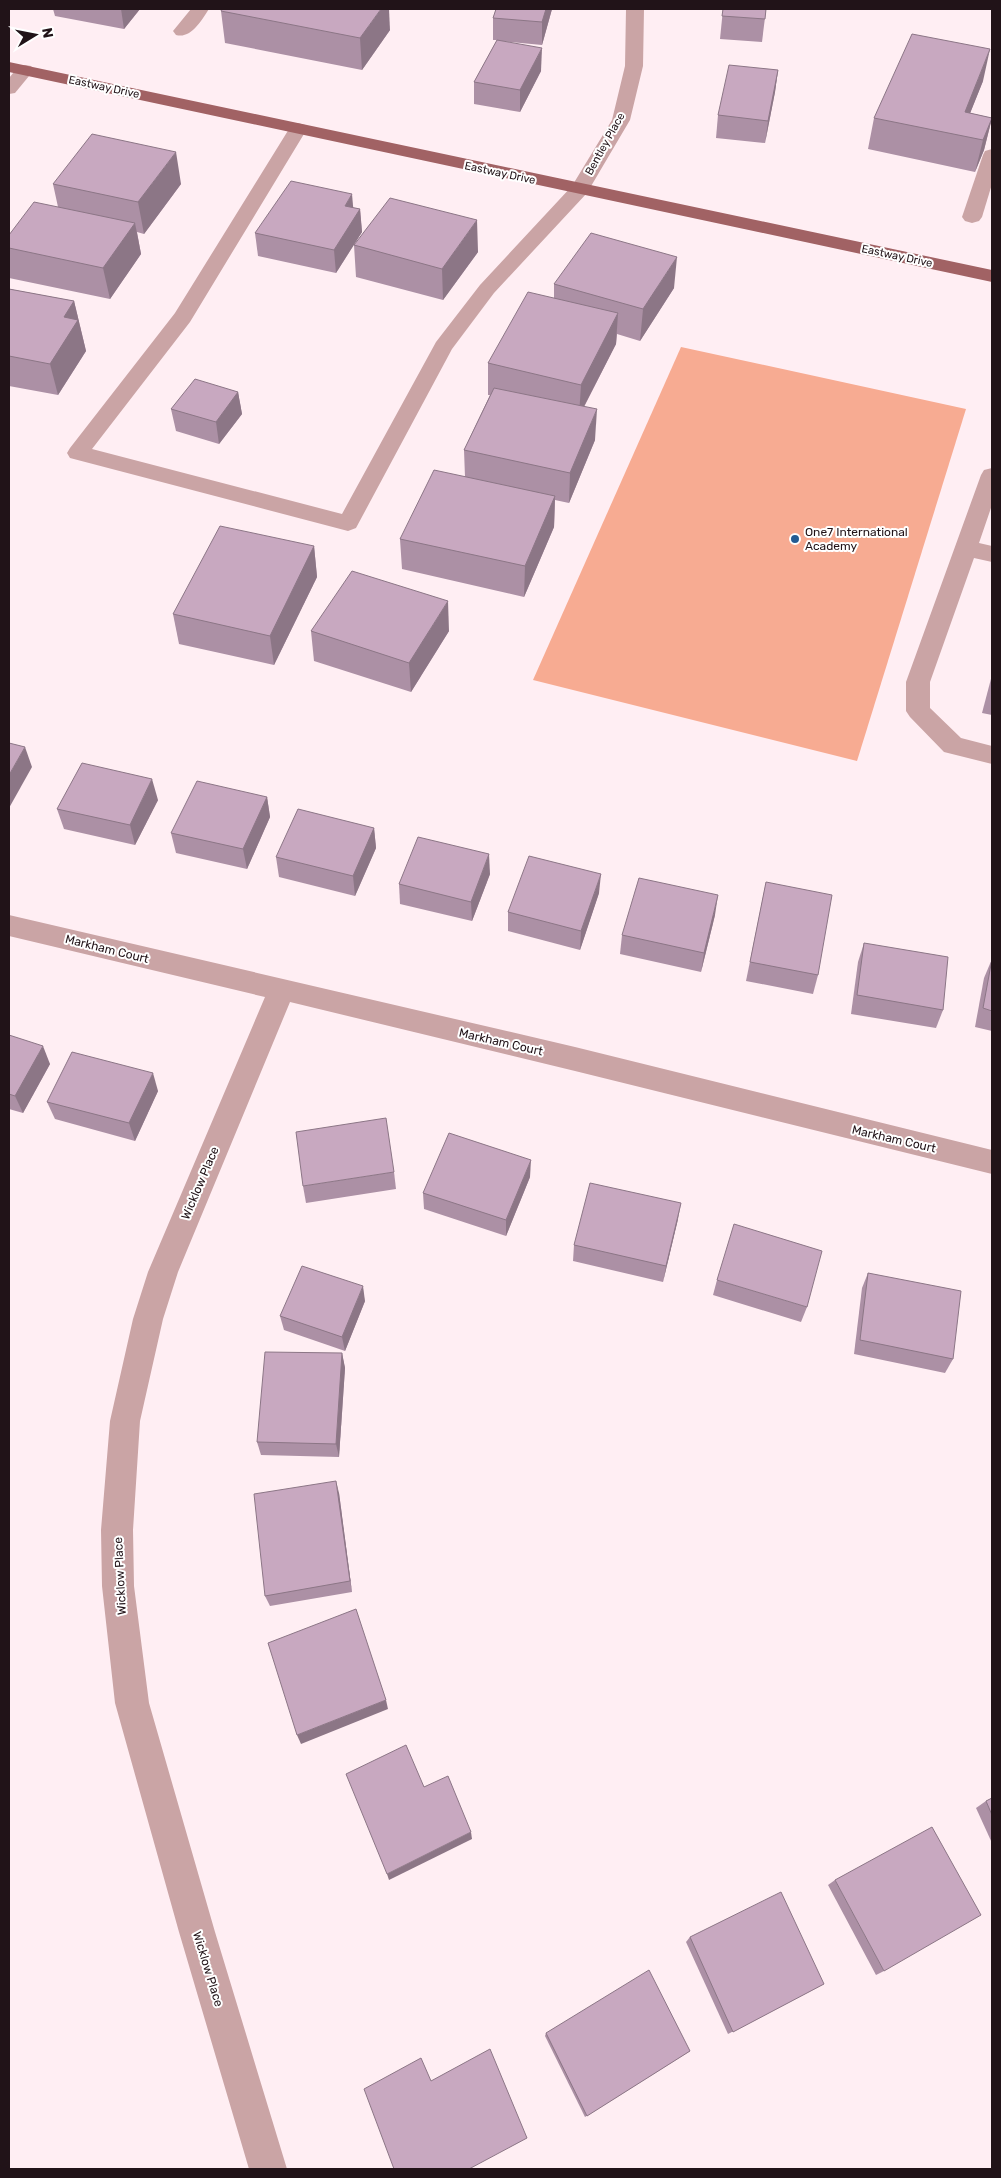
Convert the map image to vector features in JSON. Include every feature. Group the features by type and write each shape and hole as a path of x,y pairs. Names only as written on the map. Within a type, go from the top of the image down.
{"main road":[{"name":"Eastway Drive","path":"17,68 298,130 992,276"}],"street":[{"path":"182,30 200,9"},
{"name":"Bentley Place","path":"298,130 183,317 78,454 348,523 443,348 487,289 580,190 620,120 626,104 634,66 635,9"},
{"path":"9,89 17,68"},
{"path":"972,217 992,158"},
{"path":"992,474 918,682 918,712 953,745 992,755"},
{"path":"967,548 992,554"},
{"name":"Markham Court","path":"9,925 281,991 575,1059 992,1162"},
{"name":"Wicklow Place","path":"268,2169 132,1703 118,1586 117,1530 125,1422 148,1320 163,1272 281,991"}],"shaded area":[{"path":"681,347 966,409 857,761 533,680"}],"building":[{"path":"222,9 381,9 360,38 221,11"},
{"path":"496,9 546,9 542,22 493,18"},
{"path":"723,9 766,9 765,19 722,16"},
{"path":"912,34 990,49 965,112 992,118 983,140 874,118"},
{"path":"497,40 542,48 520,90 474,82"},
{"path":"729,65 778,70 768,121 718,115"},
{"path":"92,134 176,152 138,202 53,184"},
{"path":"291,181 352,194 345,206 360,209 334,250 255,233"},
{"path":"390,198 477,220 442,269 354,245"},
{"path":"34,202 135,223 103,268 9,248 9,235"},
{"path":"591,233 677,257 643,309 554,284"},
{"path":"9,289 74,301 64,317 78,320 50,364 9,356"},
{"path":"528,292 618,313 581,385 488,363"},
{"path":"195,379 238,392 216,422 171,409"},
{"path":"494,388 597,409 570,473 464,450"},
{"path":"434,470 555,496 525,566 400,539"},
{"path":"220,526 314,546 270,636 173,614"},
{"path":"352,571 448,601 409,663 311,631"},
{"path":"9,743 25,747 9,775"},
{"path":"82,763 152,779 130,825 57,809"},
{"path":"197,781 267,797 243,849 171,833"},
{"path":"298,809 374,828 353,876 276,857"},
{"path":"418,837 489,854 471,902 399,884"},
{"path":"529,856 601,874 581,931 508,912"},
{"path":"639,878 718,895 704,953 622,935"},
{"path":"766,882 832,895 818,975 750,962"},
{"path":"864,943 948,957 943,1010 857,995"},
{"path":"992,959 992,1011 983,1008"},
{"path":"9,1035 43,1046 15,1096 9,1094"},
{"path":"72,1052 153,1073 129,1123 47,1102"},
{"path":"386,1118 394,1172 303,1186 296,1132"},
{"path":"449,1133 531,1160 506,1220 423,1193"},
{"path":"590,1183 681,1203 666,1266 574,1245"},
{"path":"734,1224 822,1251 807,1307 717,1280"},
{"path":"302,1266 363,1286 342,1337 280,1316"},
{"path":"868,1273 961,1291 953,1359 860,1340"},
{"path":"265,1352 342,1353 336,1444 257,1442"},
{"path":"336,1481 350,1581 265,1596 254,1494"},
{"path":"356,1609 386,1700 297,1735 268,1643"},
{"path":"406,1745 424,1787 448,1776 471,1832 387,1874 346,1774"},
{"path":"992,1798 992,1815 986,1801"},
{"path":"932,1827 981,1915 884,1971 835,1880"},
{"path":"781,1892 824,1984 733,2032 690,1937"},
{"path":"649,1970 690,2051 587,2116 546,2033"},
{"path":"490,2049 527,2138 469,2169 394,2169 364,2089 421,2058 431,2081"}],"place":[{"name":"One7 International Academy","path":"795,539"}]}
